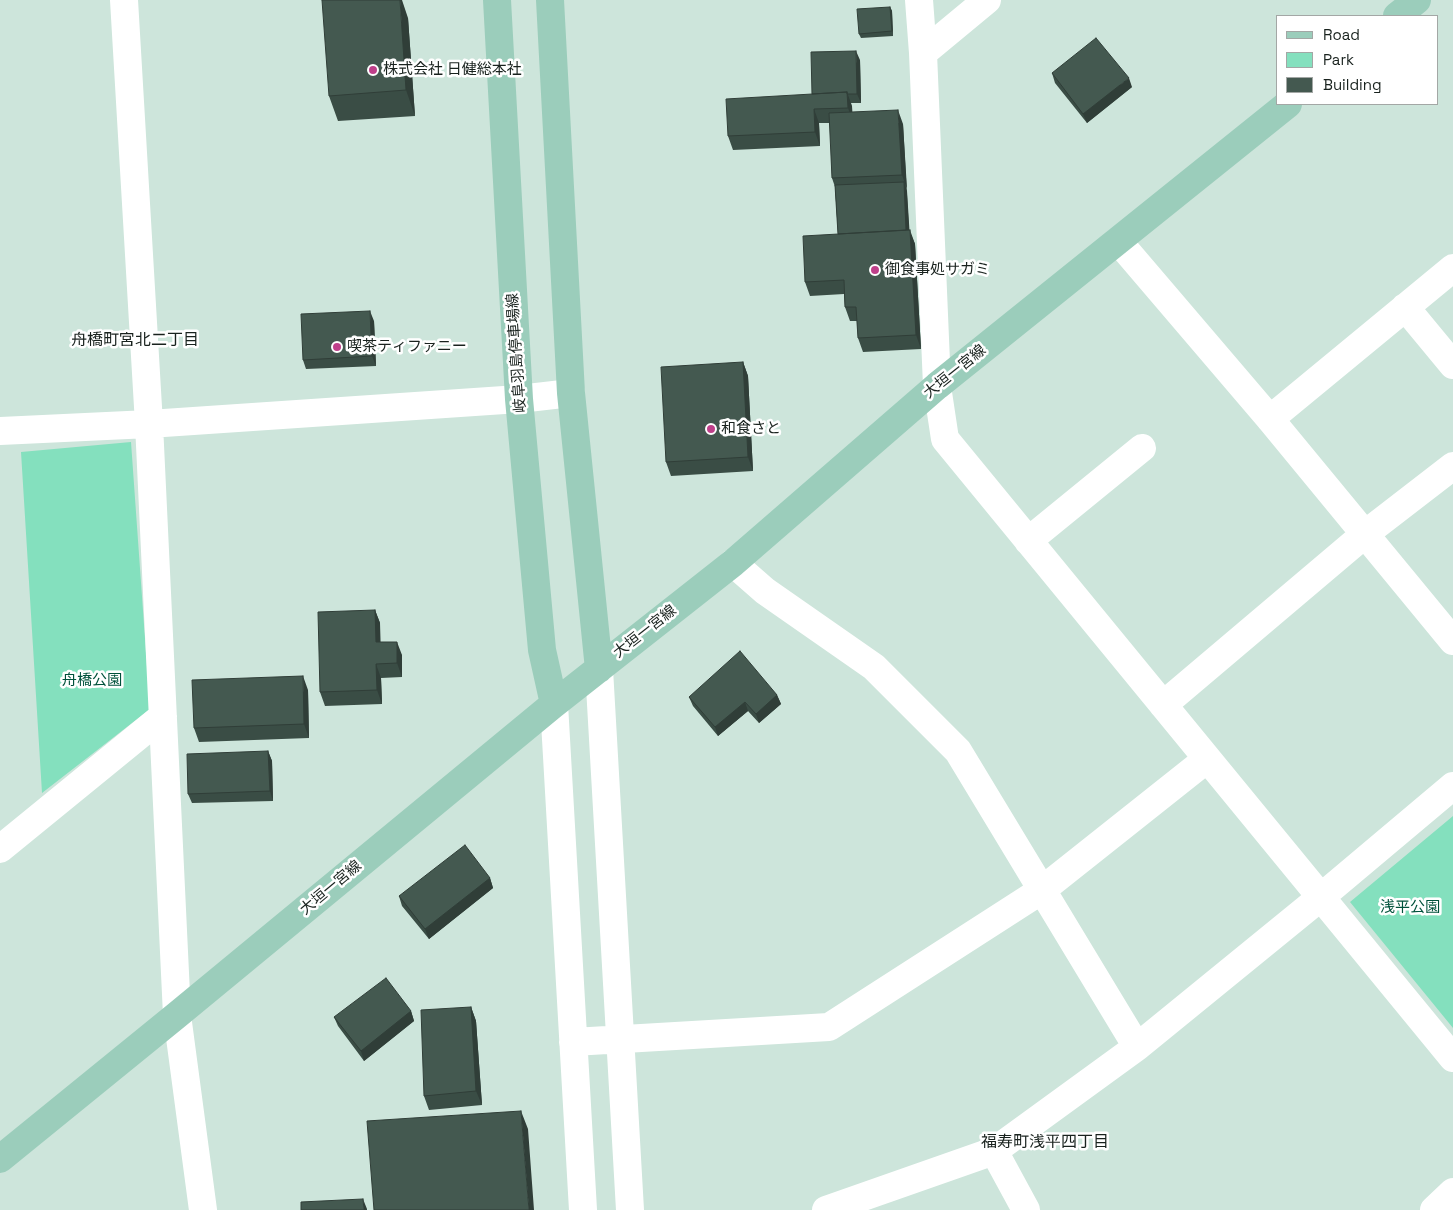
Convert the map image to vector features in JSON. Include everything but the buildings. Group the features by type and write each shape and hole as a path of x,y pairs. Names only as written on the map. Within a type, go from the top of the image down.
{"main road":[{"name":"岐阜羽島停車場線","path":"496,0 519,399 542,650 554,704"},
{"path":"550,0 571,393 599,669"},
{"path":"1398,15 1417,0"},
{"name":"大垣一宮線","path":"0,1159 554,704 733,563 937,386 1287,105"}],"street":[{"path":"124,0 149,424 177,1015 203,1210"},
{"path":"919,0 923,53 937,386 945,439 1453,1058"},
{"path":"923,53 987,0"},
{"path":"1118,241 1270,418 1453,641"},
{"path":"1270,418 1453,268"},
{"path":"1405,307 1453,366"},
{"path":"0,431 149,424 519,399 571,393"},
{"path":"1028,541 1142,448"},
{"path":"1163,705 1364,534 1453,466"},
{"path":"733,563 765,591 874,668 958,751 1137,1047"},
{"path":"599,669 630,1210"},
{"path":"554,704 583,1210"},
{"path":"0,849 163,716"},
{"path":"573,1042 829,1027 1042,890 1207,759"},
{"path":"826,1210 994,1152 1137,1047 1453,786"},
{"path":"994,1152 1026,1210"},
{"path":"1434,1210 1453,1192"}],"green space":[{"name":"舟橋公園","path":"131,442 150,709 42,793 21,452"},
{"name":"浅平公園","path":"1453,816 1453,1028 1350,902"}],"place":[{"name":"株式会社 日健総本社","path":"373,70"},
{"name":"御食事処サガミ","path":"875,270"},
{"name":"喫茶ティファニー","path":"337,347"},
{"name":"和食さと","path":"711,429"}],"district":[{"name":"舟橋町宮北二丁目","path":"135,341"},
{"name":"福寿町浅平四丁目","path":"1045,1143"}]}
